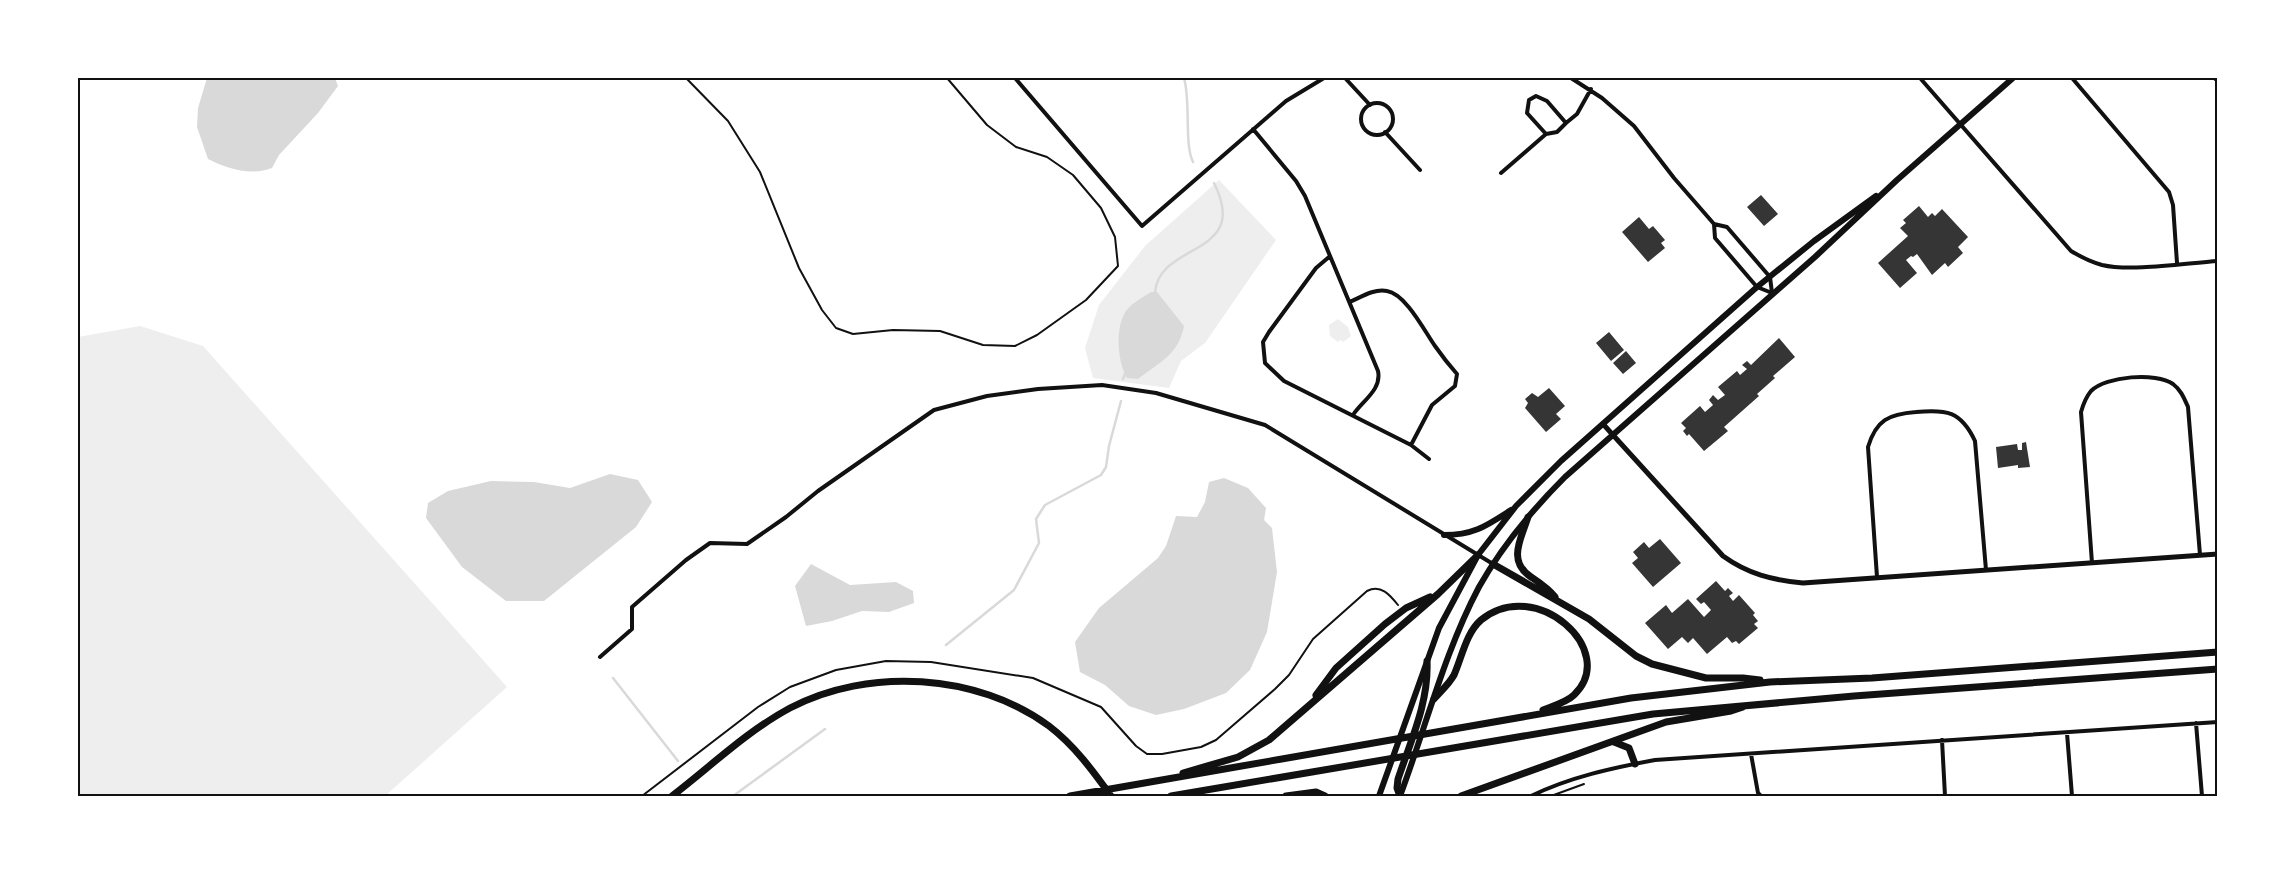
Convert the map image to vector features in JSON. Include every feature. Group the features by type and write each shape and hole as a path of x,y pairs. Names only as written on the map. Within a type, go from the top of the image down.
{"highway":[{"path":"1400,796 1464,618 1493,564 1528,517 1565,477 1612,434 1827,246 1897,180 2013,78"},
{"path":"1154,782 1238,757 1269,740 1438,594 1478,555 1516,506 1543,478 1757,287 1814,241 1897,180"},
{"path":"1444,535 1475,532 1516,506"},
{"path":"1528,517 1517,556 1518,563 1526,574 1547,588 1559,601"},
{"path":"1379,796 1446,613 1478,555"},
{"path":"1493,564 1589,619 1636,656 1652,664 1706,678 1743,678 1770,682"},
{"path":"1307,707 1336,668 1385,624 1406,608 1438,594"},
{"path":"1434,699 1451,680 1468,639 1480,621 1488,615 1510,608 1533,607 1554,615 1572,630 1583,649 1586,667 1583,682 1572,697 1530,715"},
{"path":"1070,796 1631,698 1770,682 1872,678 2218,652"},
{"path":"1400,796 1397,788 1398,779 1421,712 1428,680 1427,661"},
{"path":"1171,796 1643,715 1750,704 2218,669"},
{"path":"672,796 768,721 790,708 829,692 870,683 912,682 950,686 989,695 1022,709 1062,737 1083,759 1111,796"},
{"path":"1460,796 1666,722 1731,711 1750,704"},
{"path":"1614,742 1629,748 1635,764"},
{"path":"1286,796 1316,792 1325,796"}],"street":[{"path":"1015,78 1142,226 1286,101 1324,78"},
{"path":"1345,78 1370,105"},
{"path":"1571,78 1591,89 1634,126 1674,178 1714,224 1727,227 1770,277 1772,293 1757,287 1715,238 1714,224"},
{"path":"1920,78 2071,250 2083,258 2102,265 2121,268 2218,260"},
{"path":"2072,78 2169,192 2173,206 2177,263"},
{"path":"2214,78 2218,81"},
{"path":"1501,173 1546,134 1557,132 1577,114 1591,89"},
{"path":"1546,134 1526,111 1528,102 1534,96 1547,101 1566,123"},
{"path":"1382,104 1391,113 1392,122 1385,132 1371,134 1363,127 1362,113 1370,105 1382,104"},
{"path":"1253,129 1296,181 1309,204 1379,377 1377,386 1353,415"},
{"path":"1385,132 1420,170"},
{"path":"1329,257 1316,268 1269,332 1264,342 1265,364 1284,381 1411,445 1430,459"},
{"path":"1350,302 1378,291 1388,291 1398,296 1421,323 1435,346 1457,374 1455,386 1432,406 1411,445"},
{"path":"2092,563 2081,412 2091,391 2112,379 2158,377 2173,384 2182,394 2188,406 2200,555"},
{"path":"600,657 632,629 632,606 686,560 710,543 747,544 786,517 818,491 934,410 987,396 1038,389 1102,385 1156,393 1265,425 1493,564"},
{"path":"1878,577 1868,447 1871,437 1883,420 1895,414 1941,410 1960,419 1969,429 1975,441 1986,570"},
{"path":"1604,424 1710,544 1737,566 1758,576 1776,580 1803,583 2218,554"},
{"path":"1531,796 1570,780 1635,764 1694,756 1751,754 2218,722"},
{"path":"2196,723 2202,796"},
{"path":"2067,733 2072,796"},
{"path":"1942,740 1945,796"},
{"path":"1751,754 1758,793 1761,796"}],"path":[{"path":"686,78 728,121 760,172 799,268 822,310 836,328 853,334 893,330 940,331 983,345 1015,346 1037,335 1086,300 1118,266 1115,237 1101,208 1073,175 1047,157 1016,147 994,130 947,78"},
{"path":"642,796 758,707 784,690 819,674 886,661 931,662 1033,678 1100,707 1136,746 1147,754 1162,754 1201,748 1216,740 1275,689 1288,675 1314,639 1363,595 1370,590 1378,588 1388,594 1398,605"},
{"path":"1551,796 1588,782"}],"shaded area":[{"path":"207,78 335,78 338,86 318,113 279,155 272,168 247,171 223,166 208,159 197,127 198,108"},
{"path":"1219,180 1276,240 1205,343 1181,361 1169,388 1093,378 1085,348 1099,305 1145,246"},
{"path":"1151,292 1157,292 1184,326 1178,344 1167,357 1138,379 1127,378 1119,354 1119,335 1122,318 1128,308"},
{"path":"1338,319 1348,327 1351,336 1343,342 1340,340 1338,342 1330,336 1329,325"},
{"path":"140,326 203,346 507,687 385,796 78,796 78,337"},
{"path":"610,474 638,480 652,502 636,527 544,601 506,601 462,567 426,518 428,503 448,491 491,481 534,482 570,488"},
{"path":"1224,478 1248,488 1266,508 1264,520 1272,528 1277,572 1267,632 1250,670 1226,693 1184,709 1156,715 1129,706 1105,685 1080,672 1075,642 1099,608 1158,558 1166,546 1176,516 1197,517 1205,502 1209,482"},
{"path":"811,564 850,585 896,582 913,591 914,603 889,612 862,611 832,621 806,626 795,586"}],"building":[{"path":"1761,195 1778,214 1764,226 1747,207"},
{"path":"1919,206 1928,217 1932,213 1935,216 1942,209 1968,237 1958,247 1963,253 1948,267 1945,263 1932,275 1917,254 1913,257 1911,256 1906,260 1917,273 1900,288 1878,263 1908,236 1900,228 1906,223 1903,220"},
{"path":"1639,217 1649,229 1653,226 1665,240 1661,243 1665,248 1648,262 1622,232"},
{"path":"1609,332 1624,350 1611,361 1596,343"},
{"path":"1779,338 1795,357 1773,376 1775,378 1757,394 1759,396 1724,427 1728,431 1704,451 1689,434 1687,436 1683,431 1686,428 1681,423 1700,406 1705,412 1713,405 1709,400 1713,395 1718,400 1725,395 1718,387 1737,371 1740,375 1747,369 1742,365 1747,361 1751,365"},
{"path":"1626,351 1636,363 1623,374 1613,363"},
{"path":"1549,388 1565,406 1556,414 1561,419 1546,432 1525,408 1528,403 1525,399 1532,393 1538,397"},
{"path":"2026,442 2030,467 2018,468 2018,465 1998,468 1996,447 2017,444 2018,450 2022,450 2022,443"},
{"path":"1660,539 1681,563 1653,587 1632,563 1638,558 1633,552 1644,542 1649,548"},
{"path":"1716,581 1725,591 1728,588 1733,593 1729,596 1733,601 1739,595 1755,613 1753,615 1758,621 1754,624 1758,628 1739,644 1736,641 1732,643 1727,637 1707,654 1693,638 1688,643 1682,637 1668,649 1645,623 1666,605 1672,613 1688,599 1704,617 1711,610 1704,602 1701,604 1696,599"}],"waterway":[{"path":"1184,78 1189,145 1193,162"},
{"path":"1155,292 1160,276 1172,264 1213,237 1221,224 1222,207 1214,183"},
{"path":"1123,379 1125,374"},
{"path":"946,645 1014,590 1039,543 1036,519 1045,505 1101,475 1106,467 1109,446 1121,401"},
{"path":"613,678 678,761"},
{"path":"733,796 825,729"}]}
